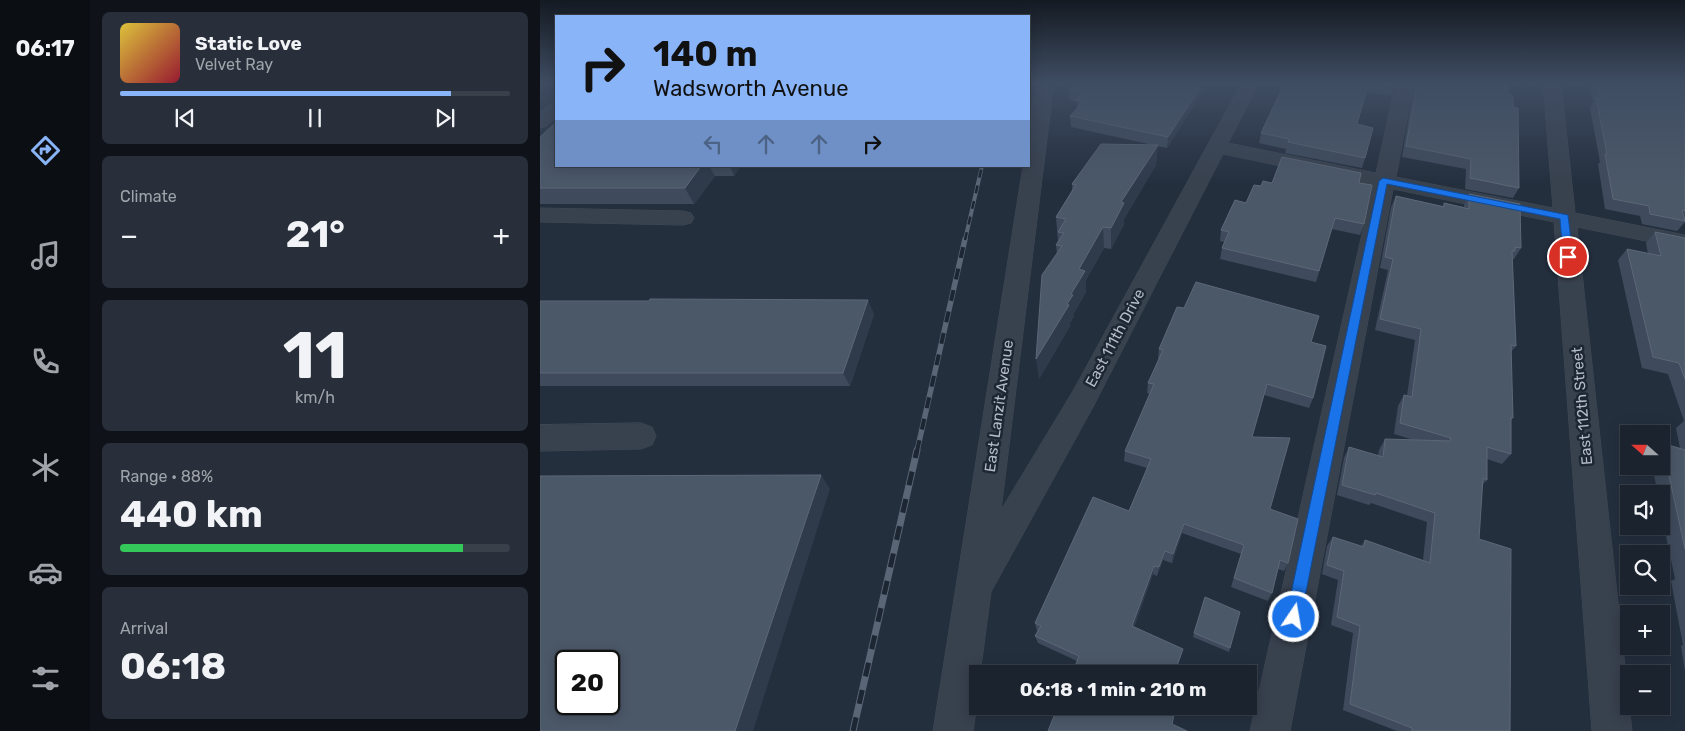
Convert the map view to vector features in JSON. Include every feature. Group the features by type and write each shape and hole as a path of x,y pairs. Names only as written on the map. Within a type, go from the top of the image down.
{"street":[{"name":"East Lanzit Avenue","path":"953,731 1040,116"},
{"name":"East 111th Drive","path":"972,592 1083,399 1234,116"},
{"path":"1270,731 1397,116"},
{"name":"East 112th Street","path":"1555,116 1612,731"},
{"path":"1217,147 1685,242"},
{"path":"540,215 683,218"},
{"path":"540,438 642,436"}],"building":[{"path":"1071,116 1182,116 1168,137"},
{"path":"1269,116 1359,116 1357,124 1373,128 1365,158 1288,142 1289,139 1261,133"},
{"path":"1412,116 1518,116 1519,188 1470,178 1471,159 1406,146"},
{"path":"1600,116 1685,116 1685,211 1682,210 1685,221 1650,214 1649,206 1613,199 1605,154 1607,154"},
{"path":"555,123 555,167 700,167 685,188 540,188 540,137"},
{"path":"1101,144 1158,145 1121,202 1124,203 1111,228 1103,227 1079,269 1085,271 1071,294 1073,295 1067,304 1069,305 1036,359 1042,275 1062,246 1056,245 1064,233 1058,232 1066,219 1056,217 1076,185 1072,184"},
{"path":"1282,157 1361,173 1359,183 1372,185 1364,224 1335,218 1319,271 1222,248 1229,232 1221,230 1235,200 1246,203 1254,185 1261,186 1263,181 1272,183"},
{"path":"1469,194 1520,204 1521,248 1515,247 1515,251 1512,251 1516,346 1511,345 1513,418 1511,417 1511,454 1487,447 1487,480 1483,478 1479,539 1511,549 1510,731 1412,731 1412,728 1350,704 1360,626 1337,617 1344,571 1327,565 1333,537 1364,547 1365,540 1430,563 1435,513 1376,493 1375,495 1342,485 1349,447 1383,457 1385,439 1450,441 1451,438 1400,423 1404,395 1412,397 1421,329 1380,319 1393,259 1385,257 1396,196 1444,207 1444,203 1469,209"},
{"path":"1655,232 1685,238 1685,379 1679,363 1653,357 1627,249 1661,256"},
{"path":"1196,282 1319,316 1311,342 1326,346 1313,398 1267,384 1252,437 1290,438 1270,509 1298,519 1288,563 1280,560 1272,593 1234,578 1244,545 1184,524 1173,554 1165,551 1159,567 1154,566 1132,626 1183,649 1177,665 1076,665 1079,656 1035,636 1041,626 1035,623 1093,497 1129,511 1151,459 1125,451 1154,384 1148,383 1163,350 1159,349 1177,307 1184,308"},
{"path":"650,299 868,300 843,373 540,373 540,301 649,301"},
{"path":"1670,445 1685,450 1685,549 1669,475"},
{"path":"821,475 735,731 540,731 540,476"},
{"path":"1205,597 1240,612 1230,648 1194,633"},
{"path":"1054,715 1174,715 1172,724 1187,731 1048,731"}],"railway":[{"path":"965,240 982,167"},
{"path":"917,451 965,239"},
{"path":"853,731 917,450"}],"route":[{"path":"1294,617 1383,181 1564,217 1568,257"}]}
